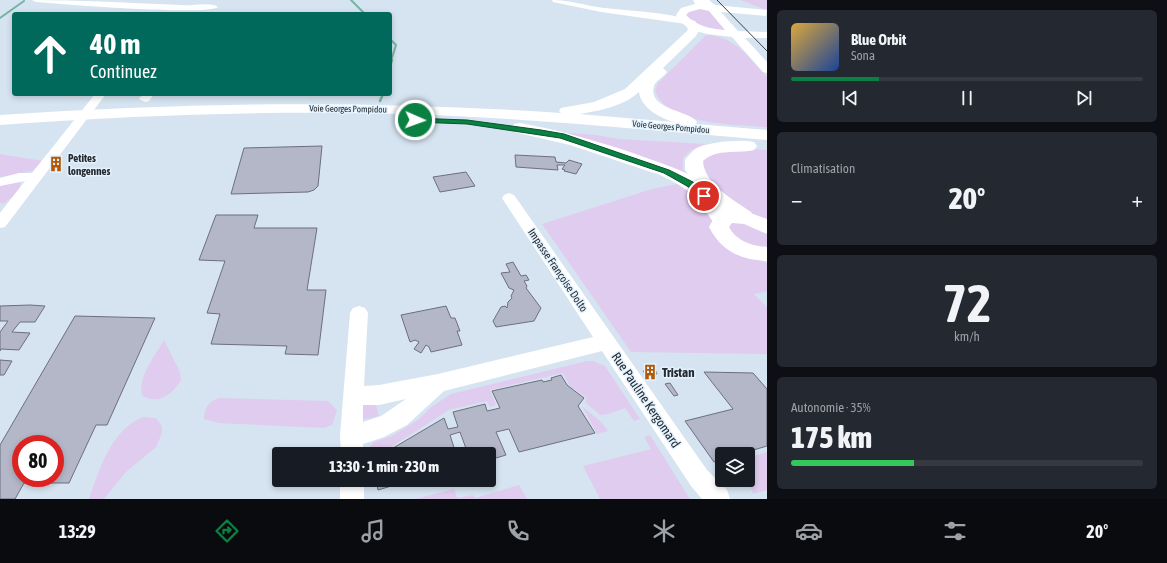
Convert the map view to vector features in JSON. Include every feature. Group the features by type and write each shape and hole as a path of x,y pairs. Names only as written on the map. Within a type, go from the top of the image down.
{"highway":[{"path":"472,117 574,110 598,106 618,98 638,85 692,33 694,29 686,20"},
{"path":"713,32 697,34 651,81 646,88 648,98 654,105 664,112 685,120 767,135"},
{"name":"Voie Georges Pompidou","path":"0,120 107,113 240,108 351,108 767,135"},
{"path":"472,117 562,136 666,171 697,189 716,209 722,220"},
{"name":"Voie Georges Pompidou","path":"0,129 238,118 472,117 546,126 767,144"},
{"path":"744,218 724,204 700,182 694,171 694,160 705,150 718,147 767,144"}],"main road":[{"path":"735,0 744,10 763,29 739,38 713,32 686,20 685,10 695,4 707,4 744,10 766,13"},
{"path":"735,0 766,13"},
{"path":"707,4 767,69"},
{"path":"765,255 745,250 730,242 724,237 719,228 722,220 731,217 744,218 767,227"}],"street":[{"path":"36,0 187,8 214,7"},
{"path":"556,0 611,12 686,20"},
{"path":"182,12 187,8"},
{"path":"0,223 98,98"},
{"path":"0,182 11,178 36,177"},
{"name":"Impasse Françoise Dolto","path":"509,198 606,342"},
{"path":"351,445 359,313"},
{"name":"Rue Pauline Kergomard","path":"354,396 379,395 438,383 606,342 699,478 718,499"},
{"path":"351,445 363,434 394,421 410,410 438,383"},
{"path":"352,487 352,499"}],"shaded area":[{"path":"740,0 767,0 767,10"},
{"path":"708,9 727,32 700,25 686,15 693,10"},
{"path":"708,35 718,37 734,44 748,56 767,77 767,127 721,124 687,117 672,110 661,102 655,90 658,83 705,36"},
{"path":"569,134 619,139 705,144 691,150 683,158 683,169 688,177"},
{"path":"746,149 767,150 767,221 753,216 714,191 701,161 706,155"},
{"path":"0,154 43,161 32,171 0,177"},
{"path":"20,182 17,192 3,204 0,203 0,185"},
{"path":"682,183 688,188 739,252 767,263 767,291 754,294 767,307 767,354 631,352 542,224 652,189"},
{"path":"736,220 767,232 767,246 758,248 735,240 727,223"},
{"path":"164,340 180,372 181,380 174,390 164,397 159,399 148,398 142,395 142,381 148,366"},
{"path":"587,361 593,361 605,366 640,419 634,421 625,408 600,415 585,402 587,398 570,386 563,373 490,390 496,405 490,407 487,401 449,410 391,447 369,447 374,442 392,436 419,419 430,408 451,394"},
{"path":"219,398 328,401 337,410 332,425 324,428 219,423 204,419 208,406 212,401"},
{"path":"375,401 379,416 362,420 360,403"},
{"path":"582,406 601,422 608,431 597,434"},
{"path":"143,417 156,418 162,426 162,433 156,447 126,472 104,499 89,499 102,463 115,440 132,423"},
{"path":"650,435 690,499 600,499 583,466 651,449 644,437"},
{"path":"767,452 767,490 754,494 750,487 755,487 755,456"},
{"path":"519,485 527,499 415,499 454,489 457,498 473,495 475,498"}],"building":[{"path":"322,146 318,186 314,190 308,192 231,194 244,148"},
{"path":"515,155 555,157 556,162 566,163 569,160 582,164 576,174 564,171 565,170 562,169 565,165 557,165 558,170 516,167"},
{"path":"466,172 475,186 440,192 433,177"},
{"path":"216,215 258,215 254,228 317,228 307,290 326,290 318,355 285,354 287,346 211,344 220,314 207,313 225,261 199,260"},
{"path":"513,262 521,276 526,275 529,280 524,281 527,286 526,288 541,308 534,321 496,327 493,321 501,307 505,306 507,308 508,302 512,298 511,296 514,290 509,288 501,273 510,272 506,264"},
{"path":"0,306 45,306 35,322 20,322 12,332 30,333 19,350 1,349 0,351 0,332 8,321 0,321"},
{"path":"446,306 451,318 455,318 460,331 457,331 462,345 431,352 429,347 426,345 421,353 414,349 419,342 415,340 410,342 401,315"},
{"path":"75,316 155,318 107,425 96,425 69,483 64,483 64,435 12,435 12,487 22,487 15,499 0,499 0,445"},
{"path":"0,360 12,361 4,375 0,375"},
{"name":"Tristan","path":"655,369 657,374 646,375 643,371"},
{"path":"704,372 753,373 767,389 767,446 755,450 755,447 715,447 714,462 685,421 733,409"},
{"path":"561,375 567,385 584,398 578,406 595,433 519,452 509,429 496,432 506,455 496,458 496,447 465,447 460,432 450,435 454,447 395,447 444,418 448,429 458,427 453,412 485,404 487,411 500,408 492,391 542,380 543,382 552,380 551,378"},
{"path":"670,383 678,395 674,396 665,384"},
{"path":"377,487 388,487 378,490"}],"waterway":[{"path":"351,0 363,12"},
{"path":"0,18 24,1"},
{"path":"392,41 396,45 392,58"},
{"path":"380,101 382,96"}],"tram line":[{"path":"717,0 767,51"}],"place":[{"name":"Petites longennes","path":"56,164"},
{"name":"Tristan","path":"650,372"}],"route":[{"path":"415,120 467,122 562,136 581,141 666,171 690,184 704,196"}]}
